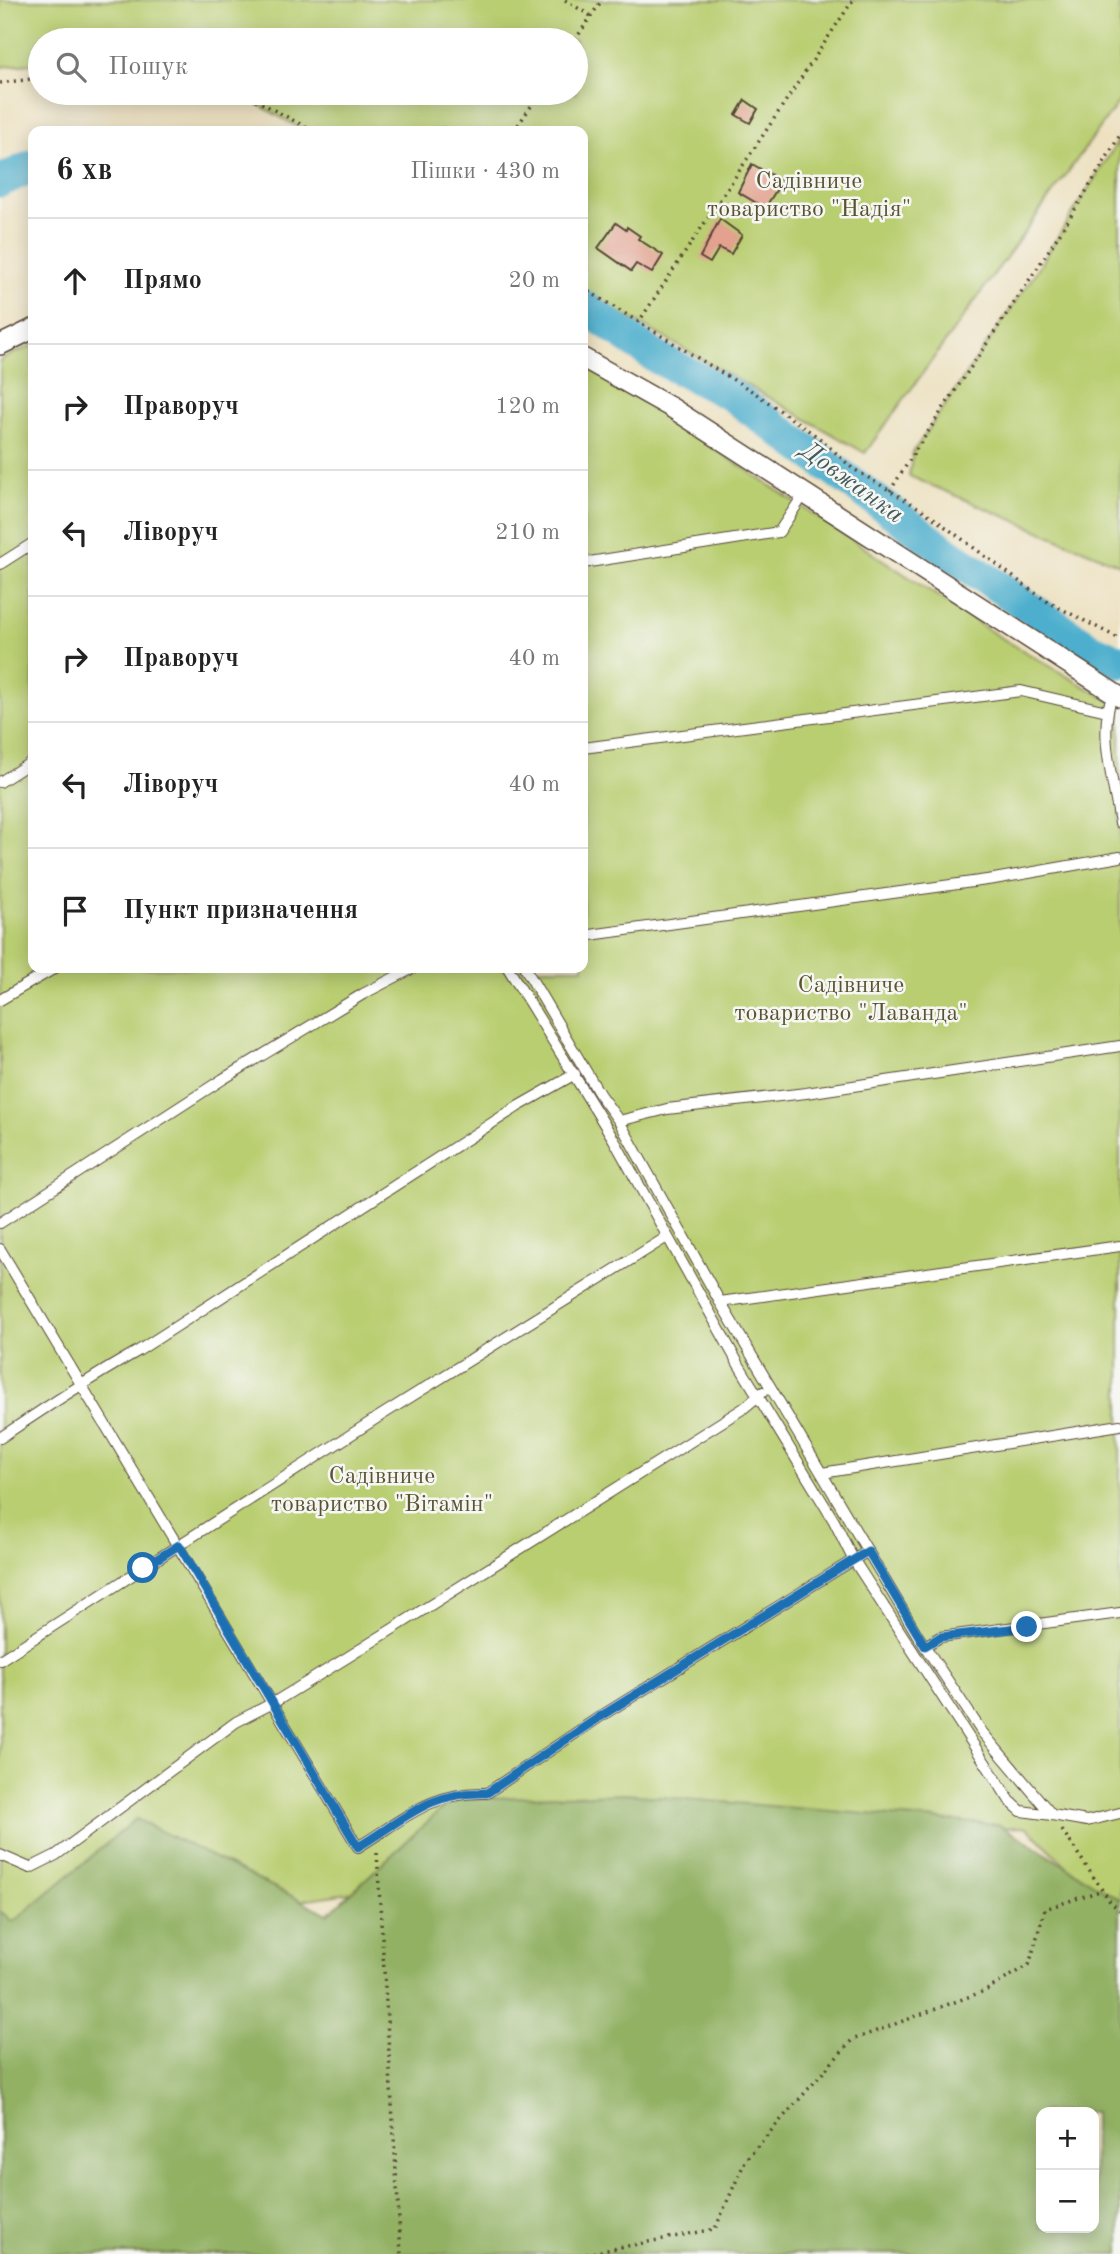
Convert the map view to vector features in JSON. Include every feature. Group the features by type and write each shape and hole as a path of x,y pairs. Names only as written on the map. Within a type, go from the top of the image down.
{"street":[{"path":"0,345 28,331"},
{"path":"588,361 672,408 1113,700"}],"lane":[{"path":"588,562 779,532 804,494"},
{"path":"0,564 28,547"},
{"path":"588,747 1021,691 1113,700 1106,734 1120,823"},
{"path":"0,782 28,764"},
{"path":"588,935 994,879 1120,857"},
{"path":"0,1000 46,973"},
{"path":"0,1223 212,1085 363,994 403,973"},
{"path":"511,973 575,1074 667,1237 834,1521 853,1559 1010,1801 1021,1811 1087,1821 1120,1813"},
{"path":"528,973 600,1095 619,1121 720,1301 925,1646 982,1732 1052,1815"},
{"path":"619,1121 667,1109 806,1093 1120,1046"},
{"path":"0,1438 69,1395 80,1384 138,1351 517,1107 575,1074"},
{"path":"0,1660 667,1237"},
{"path":"720,1301 1120,1246"},
{"path":"0,1249 358,1847 439,1798 466,1793 487,1793 601,1716 868,1551"},
{"path":"0,1855 30,1868 56,1855 236,1722 273,1703 760,1397 769,1382"},
{"path":"822,1473 1120,1426"},
{"path":"925,1646 940,1637 1120,1613"}],"path":[{"path":"565,0 591,16"},
{"path":"583,28 603,0"},
{"path":"638,323 853,0"},
{"path":"0,83 28,80"},
{"path":"265,105 304,126"},
{"path":"517,126 532,105"},
{"path":"890,491 974,359 1043,262 1120,135"},
{"path":"588,291 755,393 822,440 852,468 923,511 1046,601 1120,639"},
{"path":"1052,1815 1103,1891 1120,1910"},
{"path":"376,1836 401,2254"},
{"path":"586,2254 715,2229 746,2159 852,2040 987,1990 1028,1965 1045,1909 1103,1891"}],"green space":[{"name":"Садівниче товариство \"Надія\"","path":"0,0 1120,0 1120,100 865,453 588,294 588,126 296,126 259,105 588,105 588,28 28,28 28,64 0,67"},
{"path":"1120,138 1120,565 909,476 913,452 1030,281"},
{"path":"28,347 28,973 588,973 588,368 598,372 998,636 1120,707 1120,1918 1027,1827 582,1828 414,1883 33,1941 0,1928 0,360"},
{"path":"625,1794 1000,1825 1120,1900 1120,2254 0,2254 0,1911 13,1922 136,1819 328,1914 452,1799"}],"building":[{"path":"745,100 758,109 750,123 736,115"},
{"path":"752,164 782,181 765,208 738,192"},
{"path":"720,219 742,235 731,254 719,248 710,263 700,257"},
{"path":"616,223 626,230 627,227 640,236 638,239 663,255 652,273 636,264 631,271 598,248"}],"waterway":[{"name":"Довжанка","path":"0,181 28,168"},
{"name":"Довжанка","path":"588,309 656,357 731,395 951,555 1091,649 1120,662"}],"route":[{"path":"143,1568 179,1545 358,1847 439,1798 466,1793 487,1793 601,1716 868,1551 925,1646 940,1637 1027,1627"}],"park label":[{"name":"Садівниче товариство \"Лаванда\"","path":"851,1000"},
{"name":"Садівниче товариство \"Вітамін\"","path":"382,1491"}]}
